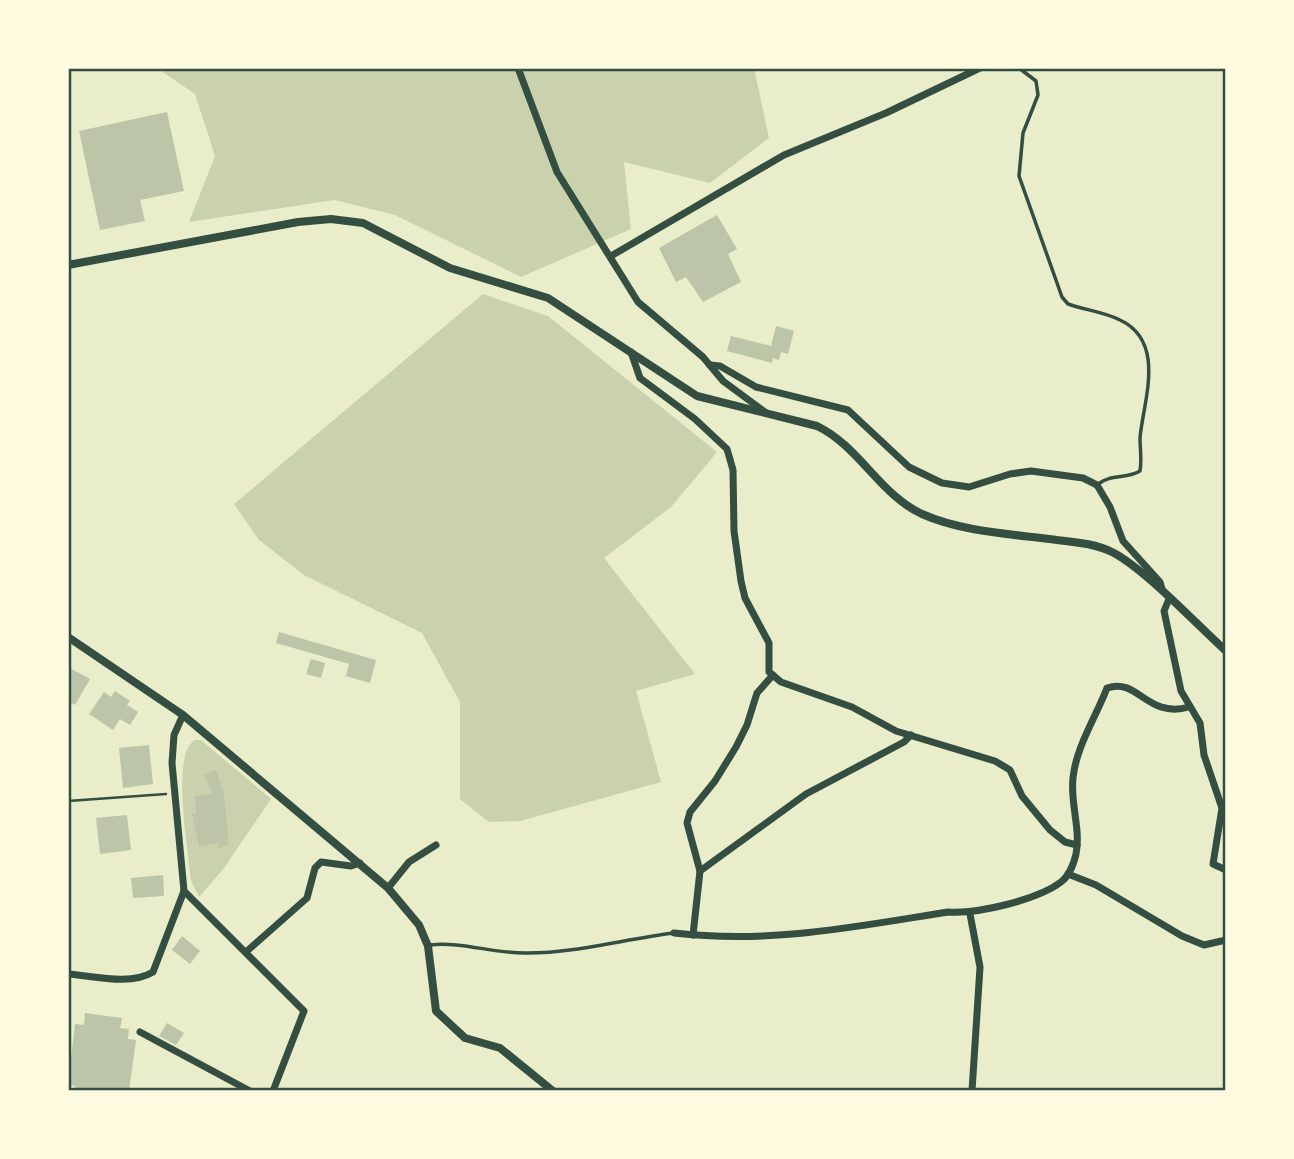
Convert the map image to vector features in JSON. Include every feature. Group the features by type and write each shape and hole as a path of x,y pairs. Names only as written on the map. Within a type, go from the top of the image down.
{"street":[{"path":"518,68 557,172 638,302 710,365 723,381 766,413"},
{"path":"611,256 784,155 886,113 981,68"},
{"path":"68,265 298,222 331,219 363,223 450,268 548,298 697,396 817,426 835,434 904,505 923,514 947,523 1087,544 1112,552 1226,651"},
{"path":"631,352 640,378 695,419 727,449 733,470 734,531 741,581 745,598 769,643 769,672 781,682 852,707 896,731 995,761 1010,771 1022,796 1050,830 1065,842 1077,845"},
{"path":"710,365 720,366 756,387 848,410 867,424 909,467 942,483 969,487 1010,474 1031,471 1083,478 1097,485 1110,507 1123,541 1160,582 1166,597 1164,611 1181,691 1200,723 1204,755 1222,807 1213,863 1226,870"},
{"path":"68,637 183,715 388,888 419,925 428,946 436,1011 465,1038 500,1048 553,1091"},
{"path":"693,935 699,871 687,823 690,812 729,758 747,725 757,693 773,675"},
{"path":"674,933 803,936 948,912 970,914 1040,893 1068,874 1077,845 1073,777 1081,747 1107,688 1127,686 1163,709 1189,707"},
{"path":"68,974 132,979 143,978 153,972 184,891 175,794 174,735 183,715"},
{"path":"699,871 806,794 904,742 911,735"},
{"path":"388,888 409,862 436,845"},
{"path":"247,951 307,898 315,867 321,862 351,866 360,863"},
{"path":"1068,874 1096,886 1182,936 1204,945 1226,940"},
{"path":"184,891 247,951 304,1011 273,1091"},
{"path":"970,914 980,967 972,1091"},
{"path":"140,1032 250,1091"}],"lane":[{"path":"1019,68 1035,81 1038,95 1023,133 1019,176 1062,297 1069,304 1122,320 1135,331 1145,350 1150,374 1140,439 1140,471 1132,475 1105,479 1097,485"},
{"path":"428,946 441,944 501,953 529,953 674,933"}],"path":[{"path":"68,801 175,794"}],"green space":[{"path":"157,68 754,68 769,138 710,183 624,162 631,229 521,277 395,215 334,200 189,222 215,156 195,94"},
{"path":"483,294 548,316 717,452 671,507 604,558 695,674 636,691 661,782 520,821 489,822 460,799 460,702 422,633 304,575 259,540 234,504"},
{"path":"195,740 201,740 271,799 224,868 199,897 191,881 182,783 188,749"}],"building":[{"path":"167,112 184,191 140,200 145,221 100,230 79,131"},
{"path":"717,215 737,249 728,254 741,282 703,302 686,277 676,282 659,248"},
{"path":"776,326 794,331 788,354 781,352 779,360 773,358 772,363 727,351 731,336 771,346"},
{"path":"279,632 376,660 370,683 346,676 349,664 276,643"},
{"path":"311,659 325,663 321,678 306,674"},
{"path":"68,667 90,679 75,705 68,701"},
{"path":"115,691 130,701 127,705 138,712 130,725 120,719 113,730 89,714 104,692 111,697"},
{"path":"149,745 153,784 123,788 119,748"},
{"path":"216,770 224,794 229,844 218,849 218,843 199,847 192,814 196,814 195,796 212,794 204,774"},
{"path":"127,815 131,850 100,854 96,818"},
{"path":"163,875 164,896 133,898 131,878"},
{"path":"182,936 200,951 190,964 172,950"},
{"path":"85,1013 122,1018 120,1028 129,1029 128,1039 136,1040 129,1091 75,1091 75,1086 68,1085 75,1024 84,1025"},
{"path":"167,1023 184,1033 176,1045 159,1036"}]}
